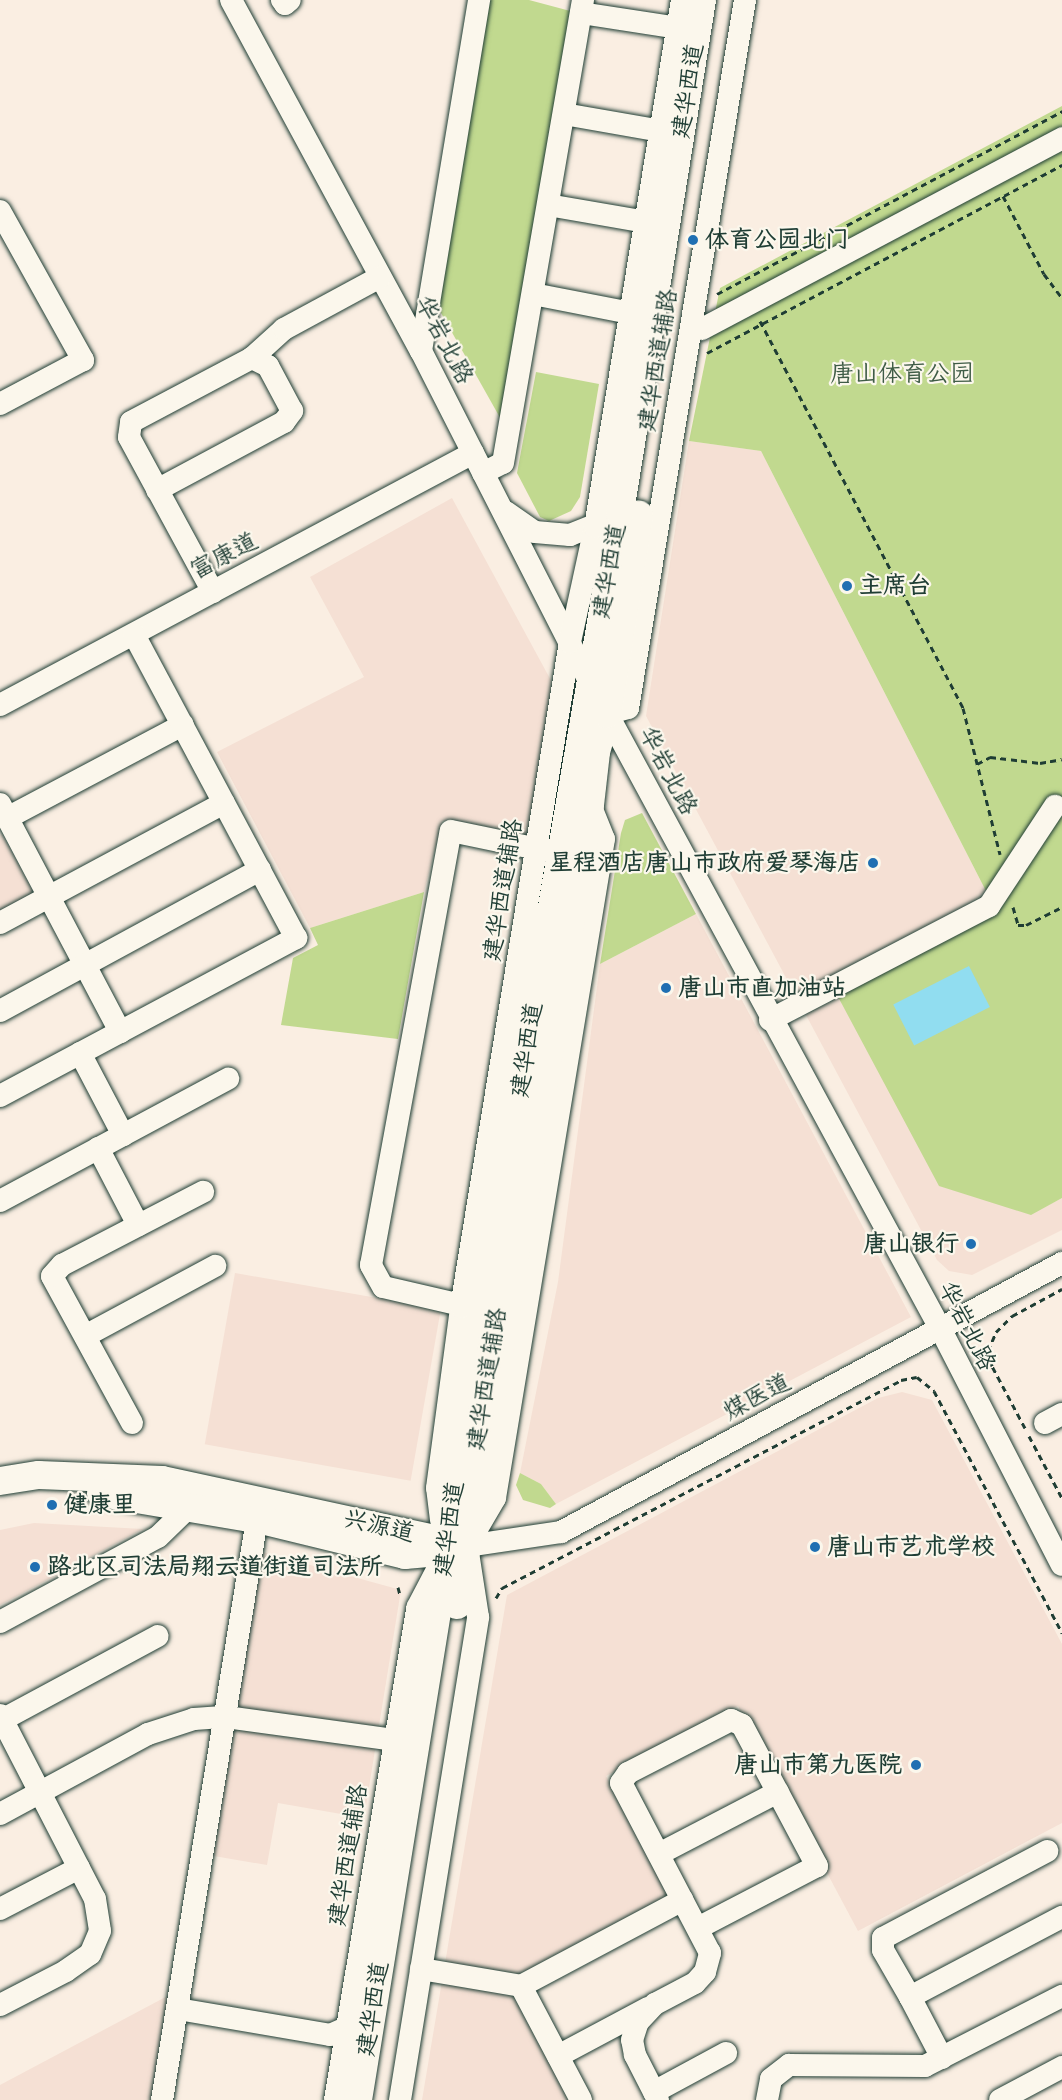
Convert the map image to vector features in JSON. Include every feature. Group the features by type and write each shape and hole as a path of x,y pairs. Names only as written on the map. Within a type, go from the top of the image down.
{"main road":[{"name":"建华西道","path":"376,2100 452,1546 473,1308 548,852 590,682 620,512 702,0"},
{"name":"建华西道","path":"358,2100 452,1546 590,805 596,752 607,714 722,0"},
{"name":"兴源道","path":"0,1481 39,1475 162,1479 452,1546"},
{"name":"兴源道","path":"0,1497 91,1493 189,1507 257,1519 405,1555 452,1546"}],"street":[{"name":"华岩北路","path":"231,0 421,351 590,682 770,1020 940,1330 1062,1565"},
{"path":"282,0 285,4 290,0"},
{"path":"421,351 479,0"},
{"name":"建华西道辅路","path":"548,852 570,642 595,527 682,0"},
{"name":"建华西道辅路","path":"607,714 628,708 745,0"},
{"path":"631,314 533,294 582,6 678,28"},
{"path":"564,114 661,131"},
{"path":"702,329 1062,138"},
{"path":"548,205 646,222"},
{"path":"0,211 83,360 0,404"},
{"path":"213,592 129,437 131,422 252,358 284,329 380,277"},
{"name":"富康道","path":"1,703 213,592 478,463 503,463 533,294"},
{"path":"158,490 284,422 292,411 268,366 252,358"},
{"path":"504,512 535,532 570,535 595,527 620,512"},
{"path":"0,1096 296,938 134,634"},
{"path":"120,1032 4,811 183,725"},
{"path":"0,923 224,803"},
{"path":"770,1020 988,906 1060,809"},
{"path":"473,1308 383,1287 371,1265 451,831 548,852"},
{"path":"0,1011 260,870"},
{"path":"80,1053 123,1135"},
{"path":"0,1201 228,1078"},
{"path":"98,1148 138,1225"},
{"path":"132,1423 52,1276 62,1265 203,1192"},
{"name":"煤医道","path":"452,1546 561,1532 1062,1263"},
{"path":"85,1336 215,1266"},
{"path":"0,1623 158,1537 189,1507"},
{"path":"162,2100 257,1519"},
{"path":"400,2100 478,1617 452,1546"},
{"name":"建华西道辅路","path":"335,2100 417,1608 452,1546"},
{"path":"0,2005 90,1954 100,1932 100,1914 79,1868 1,1718 158,1636"},
{"path":"0,1814 148,1734 194,1719 226,1717 395,1740"},
{"path":"558,2056 695,1983 705,1972 710,1953 621,1783 628,1773 731,1720 742,1725 817,1866 698,1928"},
{"path":"659,1854 778,1792"},
{"path":"942,2058 883,1950 883,1938 1047,1851"},
{"path":"0,1909 79,1868"},
{"path":"421,1969 521,1986 683,1900"},
{"path":"910,1997 1062,1917"},
{"path":"521,1986 581,2100"},
{"path":"767,2100 771,2079 789,2065 925,2066 1062,1996"},
{"path":"655,2004 638,2022 632,2040 635,2055 656,2096 726,2053"},
{"path":"178,2009 330,2035 346,2031 372,2013"},
{"path":"1000,2100 1062,2067"}],"path":[{"path":"713,296 1062,111"},
{"path":"697,358 1062,165"},
{"path":"992,176 1044,274 1062,298"},
{"path":"751,303 963,708 1017,925 1026,925 1062,907"},
{"path":"977,764 990,758 1040,763 1062,759"},
{"path":"988,1351 996,1332 1012,1316 1062,1289"},
{"path":"494,1610 502,1588 901,1380 917,1377 934,1391 1062,1633"}],"shaded area":[{"path":"689,441 761,451 988,895 1031,1214 1062,1198 1062,1230 972,1275 949,1271 937,1260 646,716"},
{"path":"452,498 554,686 526,842 442,821 424,892 310,928 217,752 364,677 310,577"},
{"path":"2,834 39,903 0,924 0,835"},
{"path":"696,914 911,1317 556,1504 541,1484 520,1473 558,1282 600,964"},
{"path":"235,1273 441,1309 411,1481 205,1444"},
{"path":"902,1392 932,1400 1062,1644 1062,1823 858,1931 738,1706 606,1776 672,1901 509,1988 569,2100 422,2100 507,1595 878,1398"},
{"name":"路北区司法局翔云道街道司法所","path":"34,1523 143,1529 0,1605 0,1530"},
{"path":"263,1552 401,1590 364,1818 278,1803 267,1865 202,1854"},
{"path":"175,1992 158,2100 0,2100 0,2085"}],"green space":[{"path":"486,0 529,0 574,12 503,423 436,304"},
{"name":"唐山体育公园","path":"1062,106 1062,1198 1031,1215 939,1186 828,978 988,895 761,451 689,441 720,288"},
{"path":"536,372 599,384 580,497 571,511 549,521 540,517 517,473"},
{"path":"642,813 696,914 600,964 621,833 625,820"},
{"path":"424,892 398,1039 281,1025 293,958 318,945 310,928"},
{"path":"520,1473 541,1484 556,1504 550,1508 523,1500 516,1485"}],"water":[{"path":"969,966 990,1007 914,1046 893,1005"}],"place":[{"name":"体育公园北门","path":"693,240"},
{"name":"主席台","path":"847,586"},
{"name":"星程酒店唐山市政府爱琴海店","path":"873,863"},
{"name":"唐山市直加油站","path":"666,988"},
{"name":"唐山银行","path":"971,1244"},
{"name":"健康里","path":"52,1505"},
{"name":"唐山市艺术学校","path":"815,1547"},
{"name":"路北区司法局翔云道街道司法所","path":"35,1567"},
{"name":"唐山市第九医院","path":"916,1765"}]}
